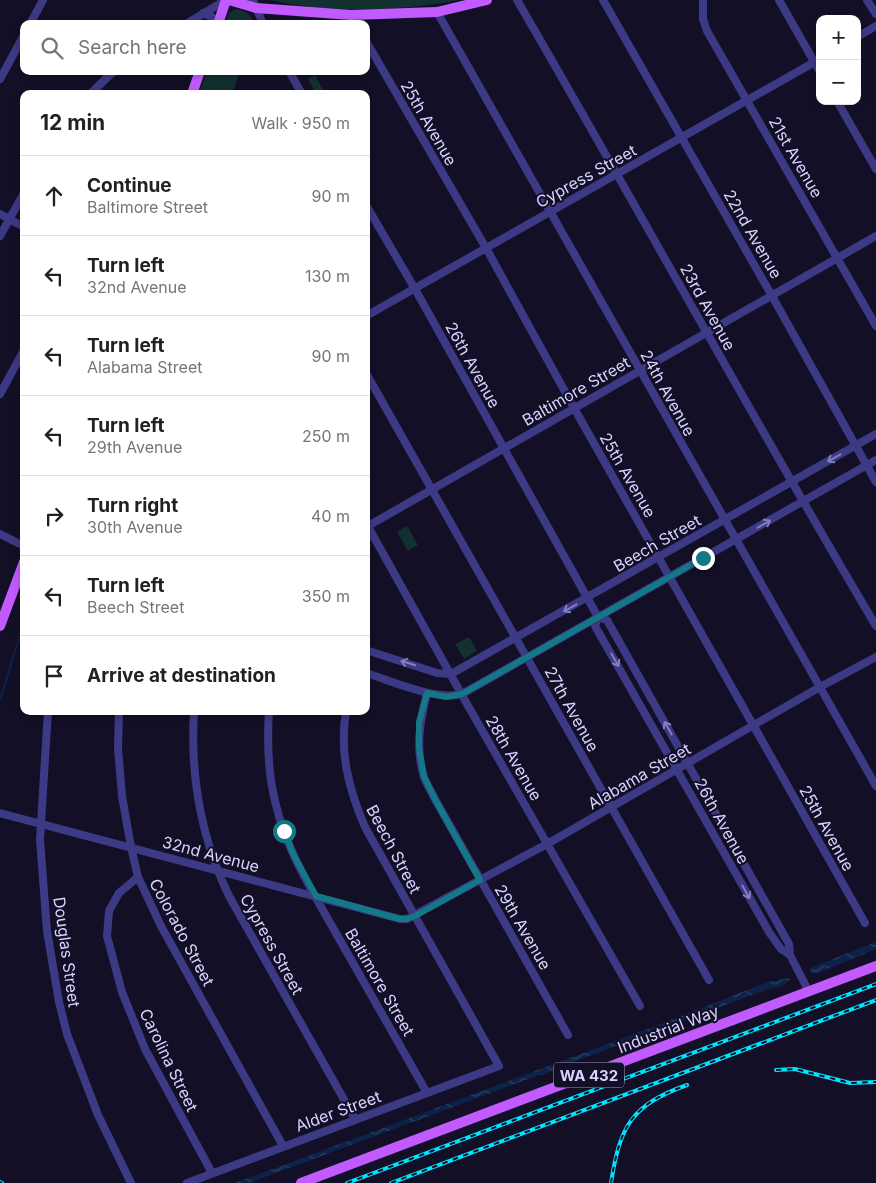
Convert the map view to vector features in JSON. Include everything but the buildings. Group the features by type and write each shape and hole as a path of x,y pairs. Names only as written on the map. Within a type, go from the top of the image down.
{"main road":[{"path":"220,20 227,0 354,19 436,12 487,0"},
{"path":"193,90 199,75"},
{"path":"0,625 20,572"},
{"name":"Industrial Way","path":"301,1183 876,966"}],"street":[{"path":"32,20 42,0"},
{"path":"192,20 227,0"},
{"name":"23rd Avenue","path":"517,0 618,174 802,502 876,626"},
{"name":"22nd Avenue","path":"603,0 876,482"},
{"name":"21st Avenue","path":"703,0 707,31 876,326"},
{"path":"779,0 816,60"},
{"path":"867,0 876,14"},
{"path":"254,4 261,20"},
{"name":"24th Avenue","path":"436,12 551,211 724,521 876,786"},
{"path":"203,13 215,20"},
{"path":"861,35 876,26"},
{"path":"0,79 20,42"},
{"name":"25th Avenue","path":"370,48 486,248 658,558 865,923"},
{"name":"Cypress Street","path":"370,314 816,62"},
{"path":"94,90 110,75"},
{"path":"291,75 300,90"},
{"path":"839,105 876,169"},
{"path":"0,236 20,200"},
{"name":"26th Avenue","path":"370,212 598,616 607,620 789,944 790,955 809,992"},
{"path":"0,214 20,224"},
{"name":"Baltimore Street","path":"370,522 876,236"},
{"path":"0,394 20,357"},
{"name":"27th Avenue","path":"370,379 709,980"},
{"name":"Beech Street","path":"451,674 876,434"},
{"path":"370,674 427,693 446,697 462,694 876,460"},
{"name":"28th Avenue","path":"370,529 546,844 640,1006"},
{"path":"0,534 20,544"},
{"name":"26th Avenue","path":"598,616 595,626 769,932 781,949 790,955"},
{"path":"370,651 438,673 451,674"},
{"name":"Alabama Street","path":"415,916 678,770 820,687 876,657"},
{"name":"29th Avenue","path":"427,693 419,722 419,748 424,777 568,1035"},
{"name":"Douglas Street","path":"48,715 40,840 47,931 59,1002 67,1034 98,1115 131,1183"},
{"name":"Colorado Street","path":"119,715 118,748 122,796 138,877 161,926 283,1146"},
{"name":"Cypress Street","path":"194,715 196,789 202,820 217,870 229,896 355,1120"},
{"name":"Baltimore Street","path":"269,715 267,737 276,805 294,856 427,1093"},
{"name":"Beech Street","path":"346,715 344,747 346,774 354,802 380,856 499,1066"},
{"name":"32nd Avenue","path":"0,813 400,919 415,916"},
{"name":"Carolina Street","path":"138,877 119,893 112,905 109,912 107,936 122,992 145,1049 212,1173"},
{"name":"Alder Street","path":"187,1183 499,1066"}],"green space":[{"path":"270,0 460,0 390,9 340,9"},
{"path":"236,9 243,11 248,13 252,20 226,20 229,13"},
{"path":"206,75 239,75 233,90 200,90"},
{"path":"315,75 323,90 314,90 308,79"},
{"path":"407,526 418,545 408,551 397,532"},
{"path":"469,637 477,651 464,659 455,644"}],"water":[{"path":"876,942 876,949 816,974 810,973 811,968 815,966"},
{"path":"791,979 781,987 768,989 543,1075 249,1183 235,1183 645,1030 768,982"}],"waterway":[{"path":"0,700 20,635"}],"railway":[{"path":"347,1183 876,984"},
{"path":"391,1183 876,1000"},
{"path":"776,1070 795,1069 850,1083 876,1082"},
{"path":"611,1183 619,1146 631,1120 653,1101 687,1085"}],"route":[{"path":"284,831 294,856 316,896 400,919 415,916 480,880 424,777 419,748 419,722 427,693 446,697 462,694 703,558"}]}
